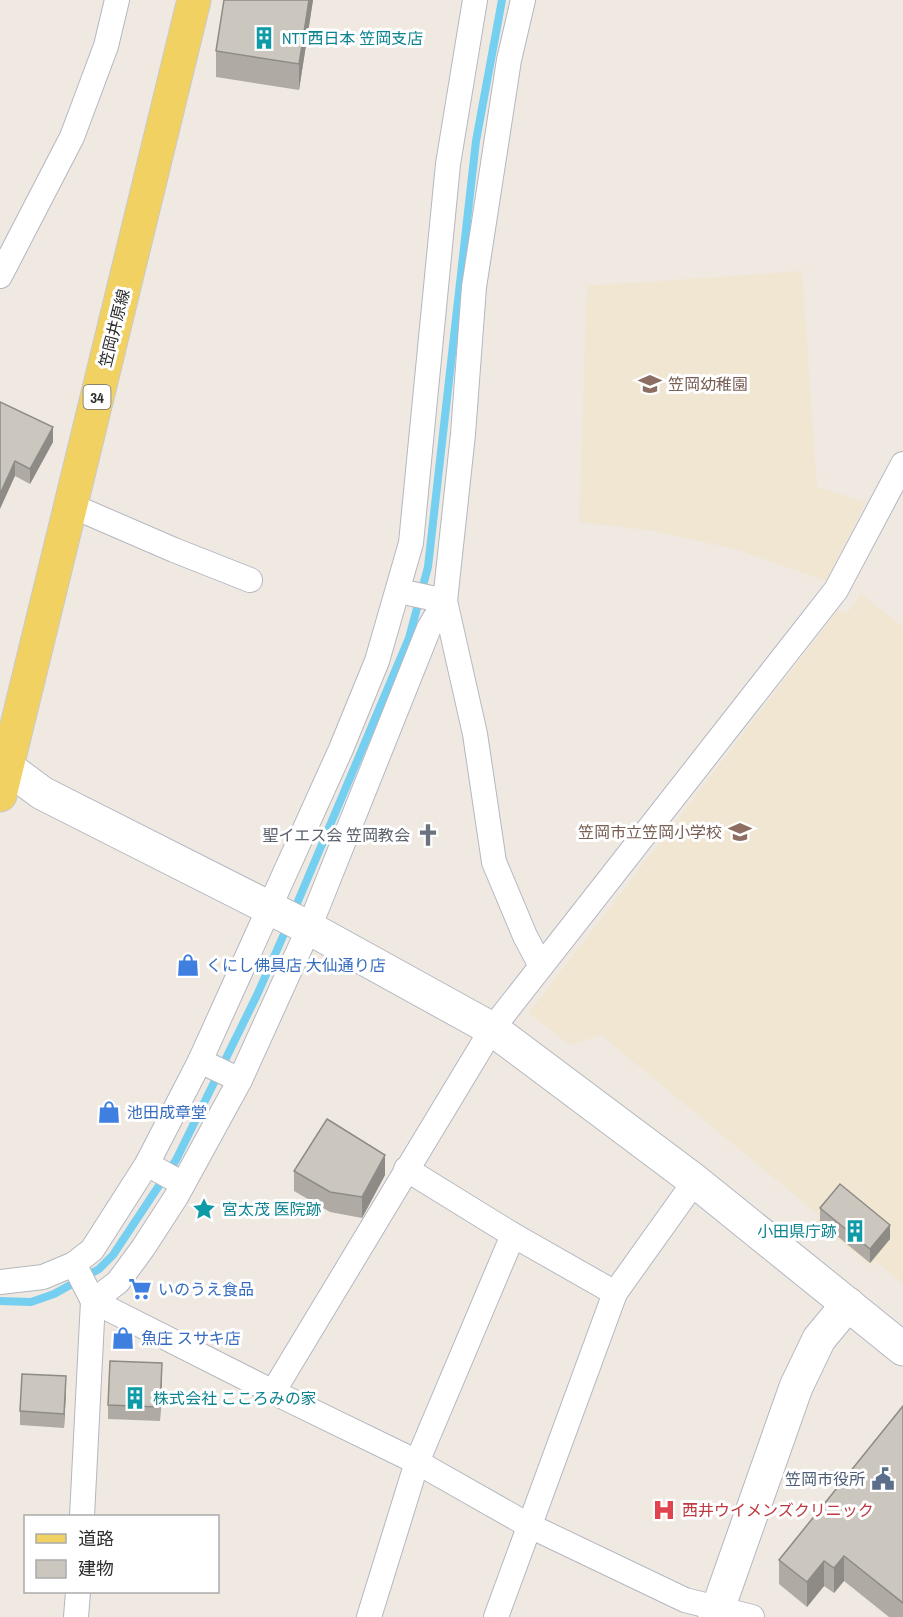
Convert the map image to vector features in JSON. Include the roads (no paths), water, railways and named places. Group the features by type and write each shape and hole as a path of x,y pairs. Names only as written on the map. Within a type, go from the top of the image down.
{"main road":[{"name":"笠岡井原線","path":"2,775 194,0"}],"street":[{"path":"0,276 72,137 106,46 117,0"},
{"path":"0,1282 43,1277 118,1282 143,1248 164,1173 219,1070 358,756 429,628 411,543 443,432 456,284 448,164 474,0"},
{"path":"82,1515 83,1281 92,1250 164,1173 219,1070 358,756 377,661 421,596 443,432 456,284 523,0"},
{"path":"273,1392 492,1029 836,590 903,464"},
{"path":"70,505 250,580"},
{"path":"421,596 475,734 494,862 525,936 541,966"},
{"path":"2,775 288,918 492,1029 695,1181 903,1349"},
{"path":"406,1169 615,1293"},
{"path":"496,1617 615,1293 695,1181"},
{"path":"369,1617 417,1462 513,1234"},
{"path":"83,1281 273,1392 417,1462 528,1525 685,1600 717,1613 752,1617"},
{"path":"717,1613 796,1387 819,1339 848,1304"},
{"path":"76,1617 78,1593"}],"waterway":[{"path":"293,913 409,638 428,567 476,141 502,0"},
{"path":"0,1301 31,1302 54,1294 99,1269 113,1255 176,1160 257,995 288,925"}],"place":[{"name":"NTT西日本 笠岡支店","path":"264,38"},
{"name":"笠岡幼稚園","path":"650,384"},
{"name":"笠岡市立笠岡小学校","path":"740,832"},
{"name":"聖イエス会 笠岡教会","path":"428,835"},
{"name":"くにし佛具店 大仙通り店","path":"188,965"},
{"name":"池田成章堂","path":"109,1112"},
{"name":"宮太茂 医院跡","path":"204,1209"},
{"name":"小田県庁跡","path":"855,1231"},
{"name":"いのうえ食品","path":"140,1289"},
{"name":"魚庄 スサキ店","path":"123,1338"},
{"name":"株式会社 こころみの家","path":"135,1398"},
{"name":"笠岡市役所","path":"883,1479"},
{"name":"西井ウイメンズクリニック","path":"664,1510"}]}
